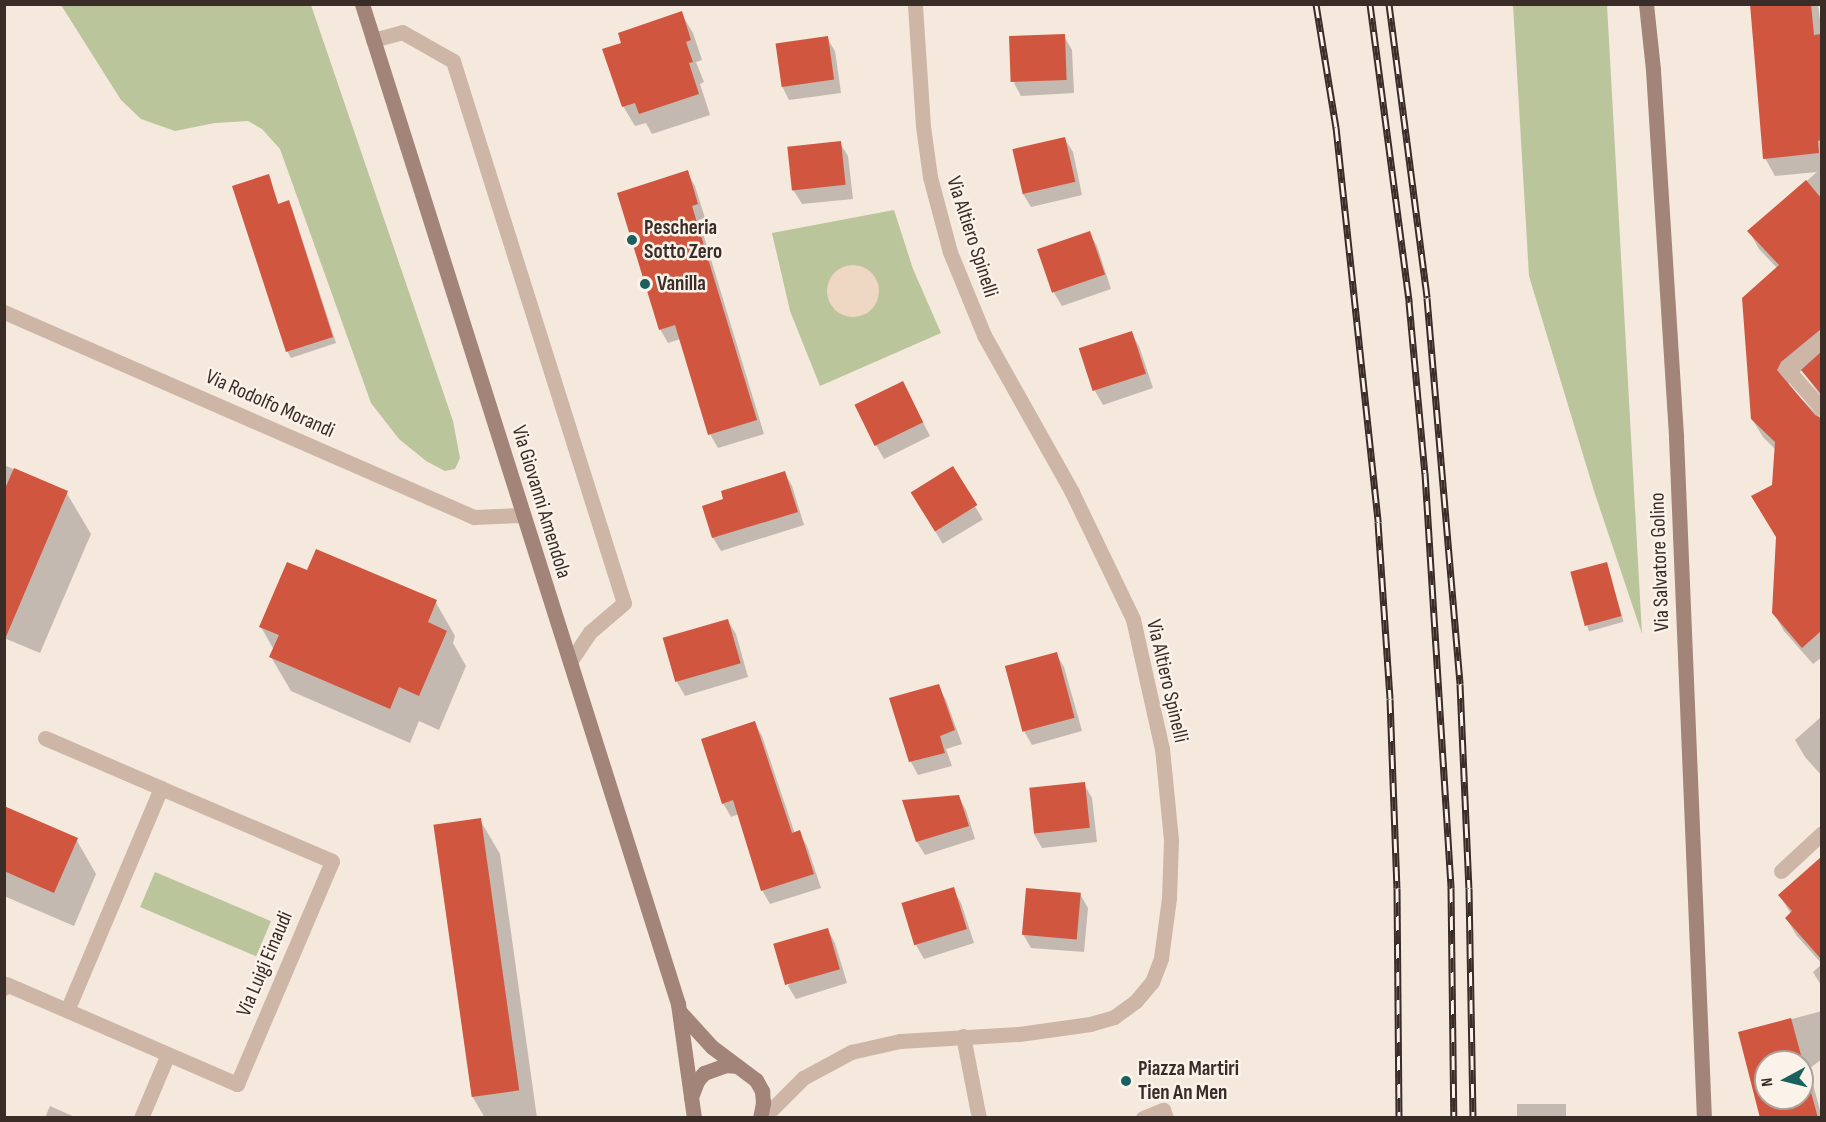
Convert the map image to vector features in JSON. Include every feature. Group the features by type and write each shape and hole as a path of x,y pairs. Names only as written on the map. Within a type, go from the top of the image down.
{"street":[{"name":"Via Giovanni Amendola","path":"362,4 680,1011 692,1110"},
{"name":"Via Altiero Spinelli","path":"761,1118 803,1078 851,1052 900,1041 1019,1034 1090,1024 1114,1017 1136,1002 1152,982 1161,958 1169,898 1171,840 1162,749 1133,619 1072,492 984,335 950,252 932,186 923,126 915,4"},
{"name":"Via Salvatore Golino","path":"1646,4 1653,70 1676,437 1704,1118"},
{"path":"373,40 402,32 453,61 464,95 624,603 591,632 570,662"},
{"name":"Via Rodolfo Morandi","path":"4,312 474,518 522,515"},
{"path":"1821,339 1787,369 1821,409"},
{"name":"Via Luigi Einaudi","path":"4,988 6,984 237,1084 332,861 45,738"},
{"path":"67,1010 161,788"},
{"path":"1780,871 1821,833"},
{"name":"Via Giovanni Amendola","path":"680,1011 712,1047 756,1080 762,1091 761,1118"},
{"path":"963,1036 979,1118"},
{"path":"141,1118 168,1054"},
{"name":"Via Giovanni Amendola","path":"692,1110 692,1091 704,1073 726,1065 737,1066"},
{"path":"1143,1118 1164,1110 1166,1118"}],"green space":[{"path":"61,5 311,5 453,421 460,458 455,469 445,471 426,461 399,439 371,403 280,149 262,129 248,121 215,123 175,131 141,119 121,100"},
{"path":"1513,5 1607,5 1642,634 1594,491 1529,276"},
{"path":"894,210 913,269 941,333 820,386 790,311 772,233"},
{"path":"155,872 271,921 256,956 140,907"}],"shaded area":[{"path":"848,265 858,265 872,272 879,291 872,310 858,317 848,317 838,313 831,306 827,296 827,286 831,276 838,269"}],"building":[{"path":"1750,4 1811,4 1814,35 1821,34 1819,153 1763,159"},
{"path":"682,11 691,40 686,42 693,62 689,63 699,94 639,114 635,103 622,107 602,49 621,43 618,33"},
{"path":"1065,34 1067,80 1011,82 1009,36"},
{"path":"828,36 834,80 782,87 776,43"},
{"path":"1065,137 1075,182 1023,194 1012,149"},
{"path":"841,141 846,185 792,190 787,147"},
{"path":"688,170 698,204 692,206 757,420 708,435 675,325 659,330 617,193"},
{"path":"269,174 278,204 289,200 333,337 286,352 232,186"},
{"path":"1806,180 1821,198 1821,329 1781,362 1777,370 1815,415 1821,418 1821,631 1802,648 1772,613 1776,537 1751,496 1772,485 1775,442 1751,419 1742,298 1779,265 1747,231"},
{"path":"1090,231 1105,274 1052,293 1037,249"},
{"path":"1132,331 1146,374 1093,391 1079,348"},
{"path":"1821,352 1821,394 1801,370"},
{"path":"903,381 923,422 875,446 854,405"},
{"path":"953,466 977,505 935,532 911,492"},
{"path":"14,468 68,491 5,639 4,491"},
{"path":"785,471 798,512 712,538 702,506 723,499 721,491"},
{"path":"316,549 437,600 428,622 447,631 419,696 399,687 390,709 269,657 279,635 259,627 287,562 307,570"},
{"path":"1607,562 1621,616 1585,626 1570,572"},
{"path":"728,619 741,663 675,682 663,638"},
{"path":"1057,652 1075,718 1022,732 1005,666"},
{"path":"939,684 955,730 940,736 945,753 909,762 889,698"},
{"path":"755,721 792,833 800,830 814,874 761,891 733,800 722,804 701,739"},
{"path":"1085,782 1090,828 1034,834 1029,788"},
{"path":"959,795 969,826 916,842 902,800"},
{"path":"4,806 78,838 54,893 4,871"},
{"path":"481,818 519,1090 472,1097 433,825"},
{"path":"1821,857 1821,959 1785,918 1792,911 1778,895"},
{"path":"954,887 967,929 914,945 901,903"},
{"path":"1026,888 1081,893 1077,940 1022,935"},
{"path":"828,928 840,969 785,985 773,944"},
{"path":"1791,1018 1800,1050 1754,1050 1754,1095 1738,1032"},
{"path":"1814,1103 1818,1118 1760,1118 1758,1110 1814,1110"}],"railway":[{"path":"1316,4 1336,127 1378,522 1390,699 1397,888 1399,1118"},
{"path":"1370,4 1409,302 1425,473 1451,888 1454,1118"},
{"path":"1389,4 1427,298 1460,684 1469,888 1473,1118"}],"place":[{"name":"Pescheria Sotto Zero","path":"632,240"},
{"name":"Vanilla","path":"645,284"},
{"name":"Piazza Martiri Tien An Men","path":"1126,1081"}]}
